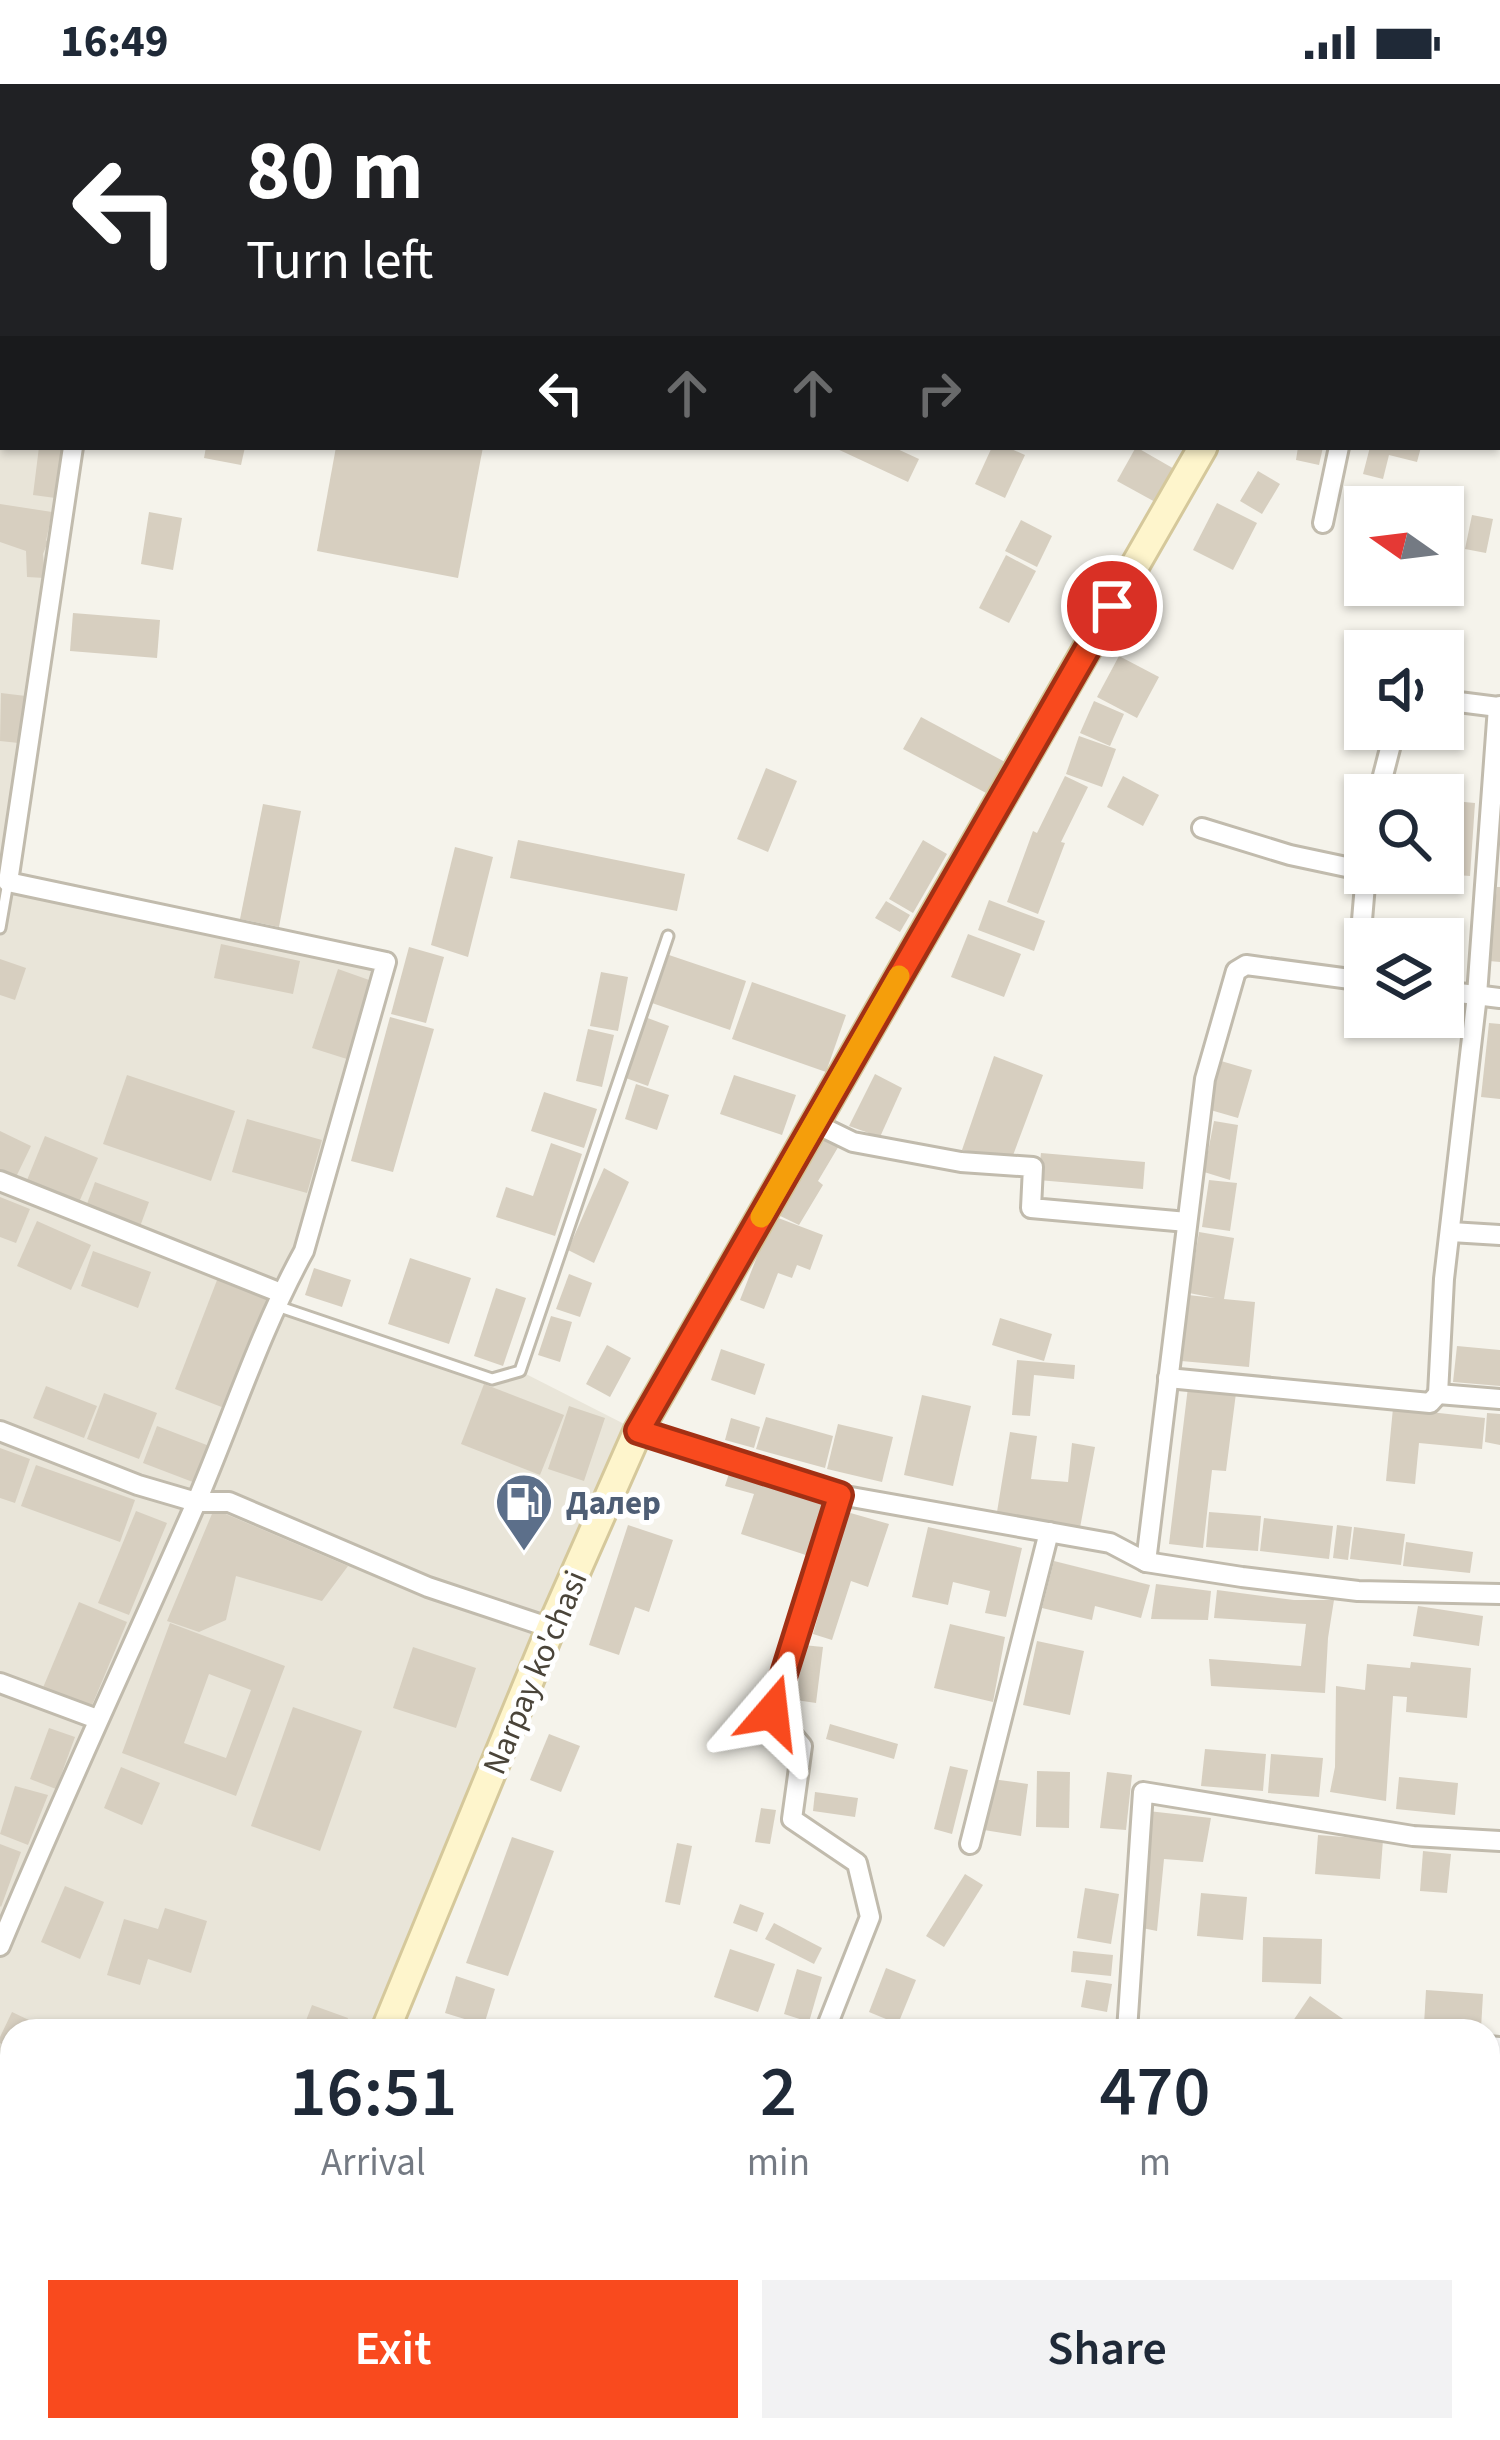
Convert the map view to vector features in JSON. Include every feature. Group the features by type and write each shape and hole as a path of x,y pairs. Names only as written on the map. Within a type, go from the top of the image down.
{"main road":[{"name":"Narpay ko'chasi","path":"390,2019 550,1628 638,1431 1202,450"}],"street":[{"path":"0,1946 4,1924 304,1251 386,962 8,882 73,450"},
{"path":"1323,523 1338,450"},
{"path":"1168,1378 1430,1403 1438,1394 1444,1279 1477,995 1499,706 1464,702"},
{"path":"1202,828 1344,867"},
{"path":"1146,1562 1205,1079 1235,970 1246,965 1344,978"},
{"path":"1464,993 1500,998"},
{"path":"814,1124 854,1142 961,1162 1033,1167 1031,1208 1186,1222"},
{"path":"0,1181 279,1299"},
{"path":"1451,1232 1500,1235"},
{"path":"1438,1394 1500,1399"},
{"path":"0,1431 196,1502 229,1502 428,1587 550,1628"},
{"path":"638,1431 840,1495 1110,1543 1146,1562 1358,1591 1500,1594"},
{"path":"830,2019 870,1917 857,1863 792,1819 802,1746 772,1712 840,1495"},
{"path":"970,1844 1049,1532"},
{"path":"0,1683 97,1718"},
{"path":"1128,2019 1143,1792 1413,1836 1500,1841"}],"lane":[{"path":"0,928 8,882"},
{"path":"279,1299 492,1379 520,1371 668,936"}],"shaded area":[{"path":"0,450 73,450 8,882 386,962 278,1306 492,1379 520,1371 638,1431 391,2019 0,2019"}],"building":[{"path":"39,450 70,450 63,499 33,495"},
{"path":"205,450 244,450 241,465 204,458"},
{"path":"335,450 482,450 458,578 317,551"},
{"path":"839,450 900,450 919,459 908,482"},
{"path":"991,450 1025,455 1005,498 975,484"},
{"path":"1134,450 1176,470 1157,503 1117,481"},
{"path":"1298,450 1322,450 1319,465 1296,460"},
{"path":"1369,450 1420,450 1417,462 1389,455 1383,479 1363,474"},
{"path":"1258,471 1280,484 1262,514 1240,501"},
{"path":"1217,503 1257,523 1233,570 1193,550"},
{"path":"0,504 52,512 43,554 45,578 27,577 26,551 0,542"},
{"path":"149,512 182,518 173,570 141,564"},
{"path":"1472,515 1493,519 1486,553 1465,549"},
{"path":"1021,520 1052,536 1037,567 1005,551"},
{"path":"1006,555 1036,571 1009,623 979,608"},
{"path":"73,613 160,620 157,658 70,651"},
{"path":"1119,656 1159,677 1137,718 1097,697"},
{"path":"1,693 34,697 28,744 0,741"},
{"path":"1094,701 1124,714 1110,746 1080,733"},
{"path":"921,717 1005,762 988,794 903,749"},
{"path":"1079,736 1116,749 1102,787 1066,774"},
{"path":"766,768 797,781 768,852 737,839"},
{"path":"1065,776 1088,787 1061,842 1065,843 1038,914 1007,902 1033,831 1037,833"},
{"path":"1123,776 1159,795 1143,826 1107,807"},
{"path":"1464,802 1475,803 1470,876 1464,876"},
{"path":"263,804 301,811 279,927 240,919"},
{"path":"518,840 685,874 677,911 510,878"},
{"path":"923,840 947,854 913,913 889,899"},
{"path":"455,847 493,857 468,957 431,945"},
{"path":"1500,887 1500,962 1489,961"},
{"path":"989,900 1045,921 1034,951 978,930"},
{"path":"886,901 910,915 900,932 875,918"},
{"path":"968,934 1021,954 1004,997 951,977"},
{"path":"221,944 300,961 293,994 214,978"},
{"path":"409,947 444,957 426,1023 391,1014"},
{"path":"669,955 746,981 730,1030 652,1003"},
{"path":"0,959 26,968 15,1000 0,995"},
{"path":"338,969 372,981 350,1060 312,1048"},
{"path":"601,972 628,977 618,1031 590,1026"},
{"path":"752,982 846,1015 826,1072 732,1039"},
{"path":"390,1017 434,1029 393,1172 351,1161"},
{"path":"645,1017 669,1026 648,1086 623,1077"},
{"path":"1489,1023 1500,1024 1500,1099 1481,1097"},
{"path":"588,1029 614,1035 602,1087 576,1081"},
{"path":"994,1056 1043,1075 1012,1158 962,1150"},
{"path":"1221,1061 1252,1070 1238,1118 1207,1109"},
{"path":"875,1074 902,1088 880,1137 849,1126"},
{"path":"127,1075 235,1111 211,1181 103,1144"},
{"path":"734,1075 796,1095 782,1135 720,1114"},
{"path":"636,1084 669,1095 657,1130 625,1119"},
{"path":"544,1092 597,1109 584,1148 531,1131"},
{"path":"247,1119 322,1140 307,1193 232,1172"},
{"path":"1214,1121 1238,1125 1230,1180 1204,1172"},
{"path":"0,1131 31,1146 16,1177 0,1170"},
{"path":"822,1134 840,1144 799,1225 774,1213"},
{"path":"45,1136 98,1158 77,1207 25,1185"},
{"path":"551,1143 582,1154 555,1236 496,1217 506,1187 533,1196"},
{"path":"1041,1153 1145,1162 1143,1189 1038,1180"},
{"path":"604,1168 629,1182 594,1263 568,1250"},
{"path":"1209,1180 1237,1183 1230,1231 1202,1227"},
{"path":"95,1182 149,1202 138,1232 84,1212"},
{"path":"0,1197 30,1209 16,1243 0,1237"},
{"path":"773,1216 823,1235 810,1270 797,1265 792,1278 778,1273 764,1309 740,1300"},
{"path":"37,1221 91,1245 71,1290 17,1266"},
{"path":"1199,1232 1234,1238 1224,1299 1255,1302 1249,1367 1181,1361 1188,1295 1215,1298 1189,1293"},
{"path":"93,1251 151,1272 138,1308 81,1286"},
{"path":"410,1258 471,1278 449,1344 388,1324"},
{"path":"314,1268 351,1280 342,1307 305,1295"},
{"path":"569,1274 592,1283 580,1317 556,1309"},
{"path":"219,1275 277,1297 232,1411 175,1389"},
{"path":"496,1288 526,1298 503,1366 474,1356"},
{"path":"551,1316 572,1322 560,1362 538,1355"},
{"path":"1000,1318 1052,1334 1044,1361 992,1345"},
{"path":"607,1345 631,1358 610,1397 586,1384"},
{"path":"1457,1346 1500,1350 1500,1386 1453,1382"},
{"path":"721,1349 765,1364 755,1395 711,1380"},
{"path":"1017,1360 1075,1365 1074,1379 1034,1375 1030,1416 1012,1415"},
{"path":"484,1384 564,1415 540,1475 461,1444"},
{"path":"46,1386 97,1406 84,1438 33,1418"},
{"path":"1188,1387 1236,1393 1226,1471 1212,1470 1203,1548 1169,1544"},
{"path":"104,1393 157,1413 139,1459 87,1439"},
{"path":"922,1395 971,1406 953,1486 904,1475"},
{"path":"569,1406 605,1418 584,1481 548,1469"},
{"path":"1393,1408 1485,1418 1482,1449 1419,1443 1415,1484 1386,1481"},
{"path":"1487,1413 1500,1414 1500,1445 1485,1442"},
{"path":"766,1417 833,1436 825,1468 756,1449"},
{"path":"731,1418 760,1427 754,1448 725,1440"},
{"path":"838,1424 893,1437 882,1482 827,1469"},
{"path":"157,1426 212,1447 198,1484 143,1463"},
{"path":"1010,1432 1037,1436 1031,1479 1068,1482 1072,1443 1095,1447 1080,1528 997,1512"},
{"path":"0,1448 30,1459 15,1503 0,1498"},
{"path":"732,1464 834,1496 815,1558 741,1534 754,1494 725,1486"},
{"path":"36,1465 135,1500 120,1542 21,1506"},
{"path":"214,1509 348,1566 322,1601 236,1576 226,1620 199,1632 167,1621"},
{"path":"136,1511 167,1523 129,1615 98,1603"},
{"path":"847,1512 889,1524 868,1587 851,1581 832,1640 813,1634"},
{"path":"1209,1512 1261,1516 1258,1551 1206,1547"},
{"path":"1264,1518 1333,1526 1329,1559 1260,1551"},
{"path":"628,1525 673,1540 649,1612 635,1607 619,1655 589,1645"},
{"path":"1337,1525 1352,1527 1348,1560 1333,1558"},
{"path":"928,1527 1022,1548 1006,1617 985,1613 990,1591 953,1582 948,1605 912,1597"},
{"path":"1354,1527 1405,1534 1401,1565 1350,1559"},
{"path":"1406,1542 1473,1552 1470,1573 1403,1566"},
{"path":"1054,1561 1150,1585 1141,1618 1095,1606 1092,1620 1042,1608"},
{"path":"1156,1584 1211,1591 1208,1620 1151,1619"},
{"path":"1217,1590 1334,1600 1325,1693 1211,1686 1209,1659 1301,1666 1306,1624 1214,1618"},
{"path":"79,1602 127,1622 90,1710 42,1690"},
{"path":"1418,1606 1483,1616 1479,1646 1413,1636"},
{"path":"170,1623 285,1666 236,1796 122,1753","holes":["209,1674 251,1690 226,1758 184,1743"]},
{"path":"950,1624 1005,1637 993,1702 934,1688"},
{"path":"1037,1641 1084,1651 1070,1715 1023,1705"},
{"path":"803,1645 823,1647 816,1703 796,1700"},
{"path":"413,1647 476,1668 456,1728 393,1708"},
{"path":"1411,1662 1471,1668 1467,1718 1406,1712 1407,1697 1393,1696 1386,1801 1330,1792 1336,1686 1365,1690 1367,1664 1410,1668"},
{"path":"293,1707 362,1731 320,1851 251,1826"},
{"path":"830,1724 898,1744 894,1759 826,1739"},
{"path":"49,1728 75,1737 56,1789 30,1779"},
{"path":"549,1734 580,1746 561,1792 530,1780"},
{"path":"1205,1749 1266,1754 1263,1791 1201,1786"},
{"path":"1271,1754 1323,1758 1319,1797 1268,1793"},
{"path":"950,1766 968,1770 952,1834 934,1829"},
{"path":"121,1767 160,1783 142,1825 104,1808"},
{"path":"1037,1771 1070,1772 1069,1828 1036,1827"},
{"path":"1107,1772 1132,1775 1126,1830 1100,1828"},
{"path":"1399,1777 1458,1783 1455,1815 1396,1809"},
{"path":"992,1779 1028,1784 1021,1836 984,1830"},
{"path":"15,1786 48,1795 28,1845 0,1834"},
{"path":"815,1792 858,1798 855,1817 813,1811"},
{"path":"761,1808 776,1810 770,1844 755,1842"},
{"path":"1148,1811 1211,1818 1203,1862 1164,1859 1157,1931 1137,1927"},
{"path":"1318,1835 1383,1840 1380,1879 1315,1874"},
{"path":"512,1837 554,1851 508,1976 466,1963"},
{"path":"677,1843 692,1846 680,1905 665,1902"},
{"path":"0,1844 21,1852 1,1907 0,1906"},
{"path":"1423,1851 1451,1854 1447,1893 1420,1891"},
{"path":"965,1874 983,1885 944,1947 926,1936"},
{"path":"65,1886 104,1902 80,1959 41,1942"},
{"path":"1085,1888 1119,1894 1111,1944 1077,1938"},
{"path":"1201,1893 1247,1897 1243,1940 1197,1936"},
{"path":"740,1904 764,1913 757,1932 733,1923"},
{"path":"165,1908 207,1921 191,1973 148,1959 140,1985 107,1975 124,1919 158,1929"},
{"path":"774,1923 822,1948 814,1964 765,1939"},
{"path":"1263,1937 1322,1939 1321,1984 1262,1982"},
{"path":"730,1949 775,1964 758,2012 714,1997"},
{"path":"1073,1951 1113,1955 1111,1976 1071,1972"},
{"path":"886,1968 916,1980 900,2019 869,2012"},
{"path":"797,1969 822,1977 810,2019 784,2014"},
{"path":"456,1976 495,1989 486,2019 445,2013"},
{"path":"1086,1980 1112,1984 1107,2012 1081,2007"},
{"path":"1426,1990 1483,1994 1482,2019 1424,2019"},
{"path":"1310,1996 1343,2019 1294,2019"},
{"path":"312,2005 348,2018 348,2019 307,2019"}],"slow traffic":[{"path":"761,1217 899,976"}],"place":[{"name":"Далер","path":"524,1553"}],"route":[{"path":"772,1712 840,1495 638,1431 1112,606"}]}
